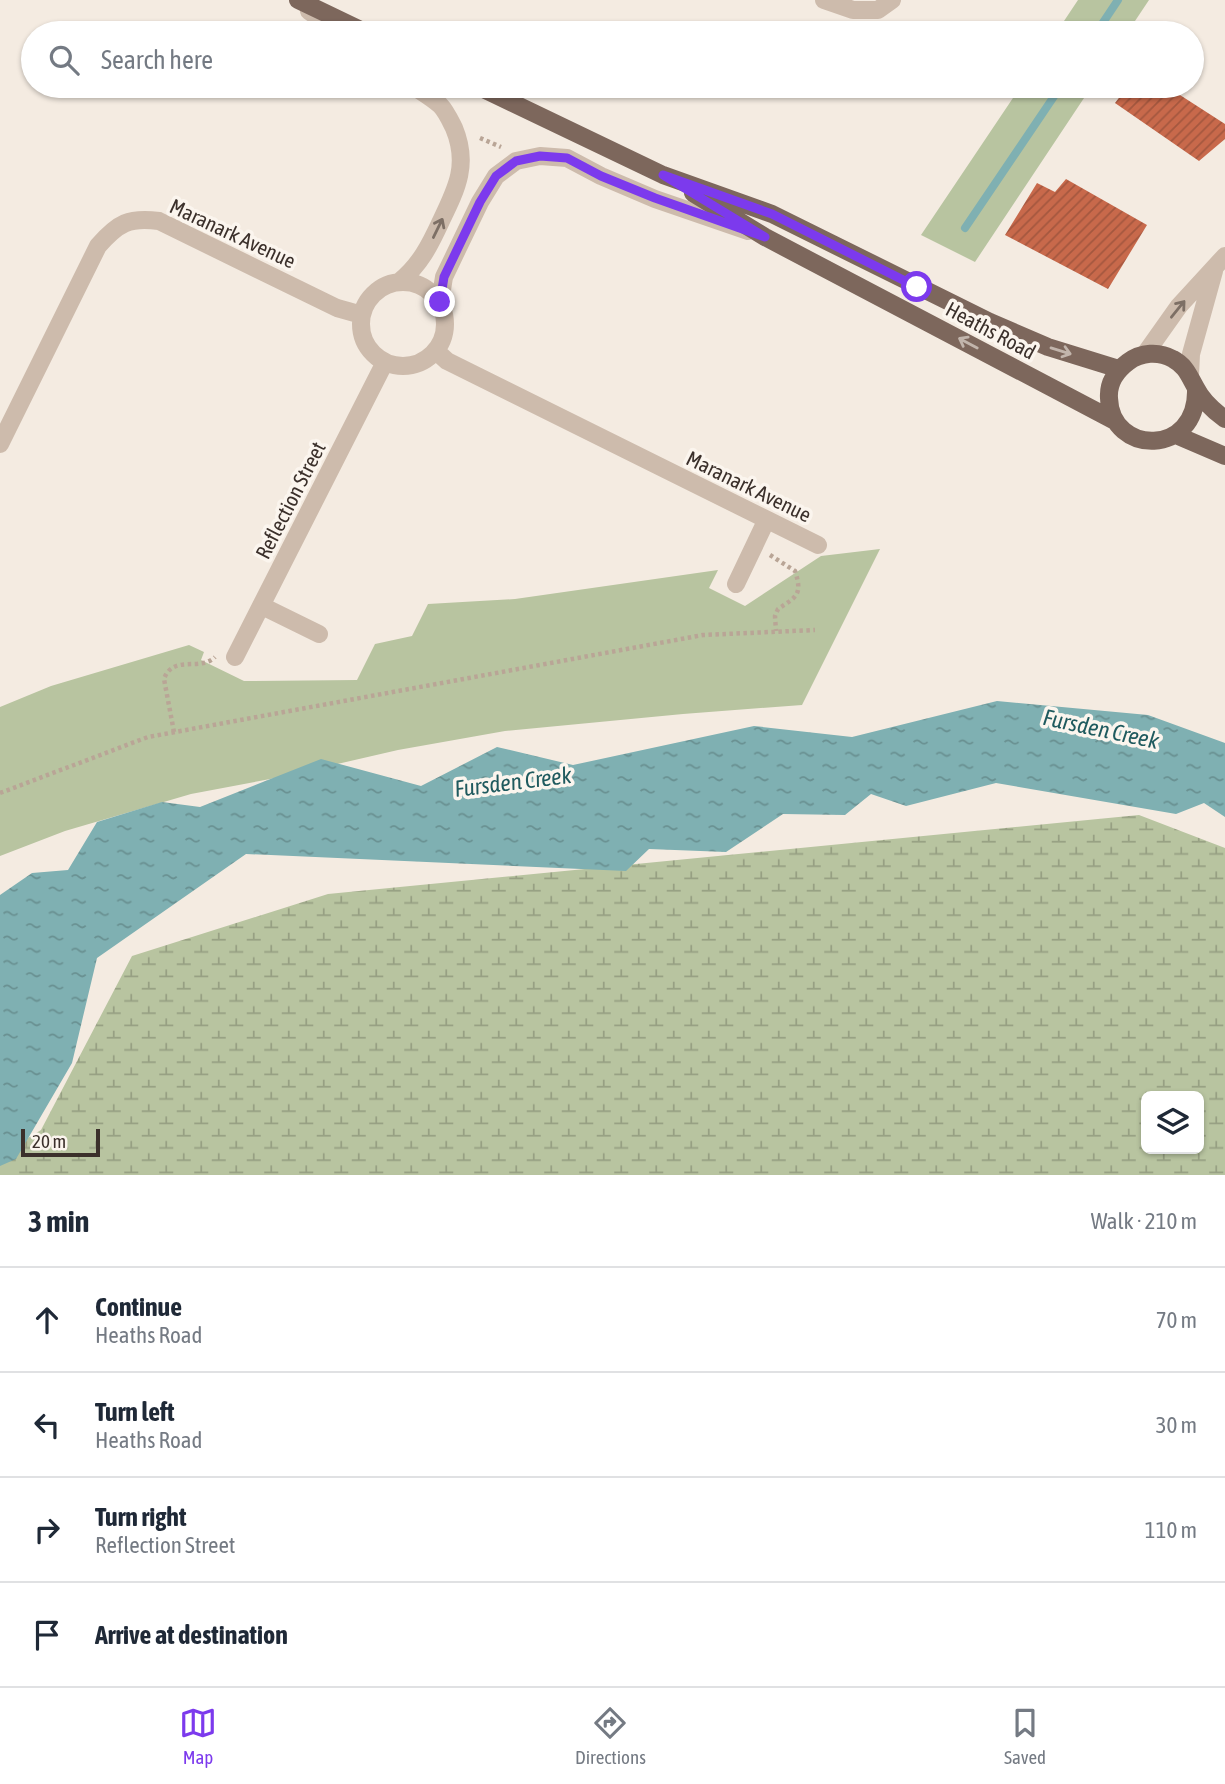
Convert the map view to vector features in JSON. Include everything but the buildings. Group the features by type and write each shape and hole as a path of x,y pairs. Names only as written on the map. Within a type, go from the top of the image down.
{"main road":[{"path":"296,0 341,21"},
{"name":"Heaths Road","path":"502,98 663,175 765,237 1115,421"},
{"name":"Heaths Road","path":"663,175 772,214 917,287 1048,347 1119,369"},
{"path":"1193,382 1196,402 1193,415 1176,435 1149,441 1124,431 1115,421 1110,408 1112,380 1119,369 1131,359 1145,354 1158,354 1182,365 1215,412 1225,419"},
{"path":"1176,435 1225,456"}],"street":[{"path":"296,0 325,21"},
{"path":"824,0 853,9 878,10 892,0"},
{"path":"399,282 422,286 432,293 440,302 444,314 446,327 443,340 426,360 413,365 399,366 374,354 366,343 362,315 375,293 399,282 414,270 425,254 455,192 462,166 458,139 441,106 430,98"},
{"path":"440,302 444,277 480,202 496,176 516,161 540,156 567,158 601,176 655,198 765,237"},
{"name":"Maranark Avenue","path":"0,444 99,246 112,230 128,221 159,221 337,308 362,315"},
{"path":"1145,354 1180,306 1220,262"},
{"path":"1193,382 1191,354 1220,262"},
{"name":"Maranark Avenue","path":"436,351 447,361 818,545"},
{"name":"Reflection Street","path":"237,654 386,362"},
{"path":"736,584 766,521"},
{"path":"262,606 320,634"}],"path":[{"path":"476,136 500,146 505,153"},
{"path":"766,552 795,571 799,586 792,601 778,609 775,616 776,631"},
{"path":"0,793 148,737 703,635 814,630"},
{"path":"174,732 164,679 170,668 175,665 210,662 222,642 237,654"}],"green space":[{"path":"1078,0 1149,0 1135,21 1064,21"},
{"path":"1013,98 1084,98 975,262 921,235"},
{"path":"880,549 802,705 505,731 398,750 191,794 65,831 0,856 0,707 51,686 189,645 204,652 201,660 244,681 357,680 375,644 412,636 428,604 515,599 718,570 709,588 745,606 821,556"},
{"path":"1139,815 1225,848 1225,1175 0,1175 0,1155 41,1130 132,956 328,894"}],"water":[{"name":"Fursden Creek","path":"997,701 1148,715 1225,743 1225,817 1204,803 1176,814 996,783 906,806 871,794 845,815 783,814 726,852 649,849 626,871 246,854 97,958 72,1063 16,1159 0,1166 0,895 32,873 68,870 97,822 162,802 200,807 321,759 421,786 497,747 573,765 754,726 852,737"}],"waterway":[{"path":"1104,21 1118,0"},
{"path":"965,228 1053,98"}],"route":[{"path":"440,302 444,277 480,202 496,176 516,161 540,156 567,158 601,176 655,198 765,237 663,175 772,214 917,287"}]}
